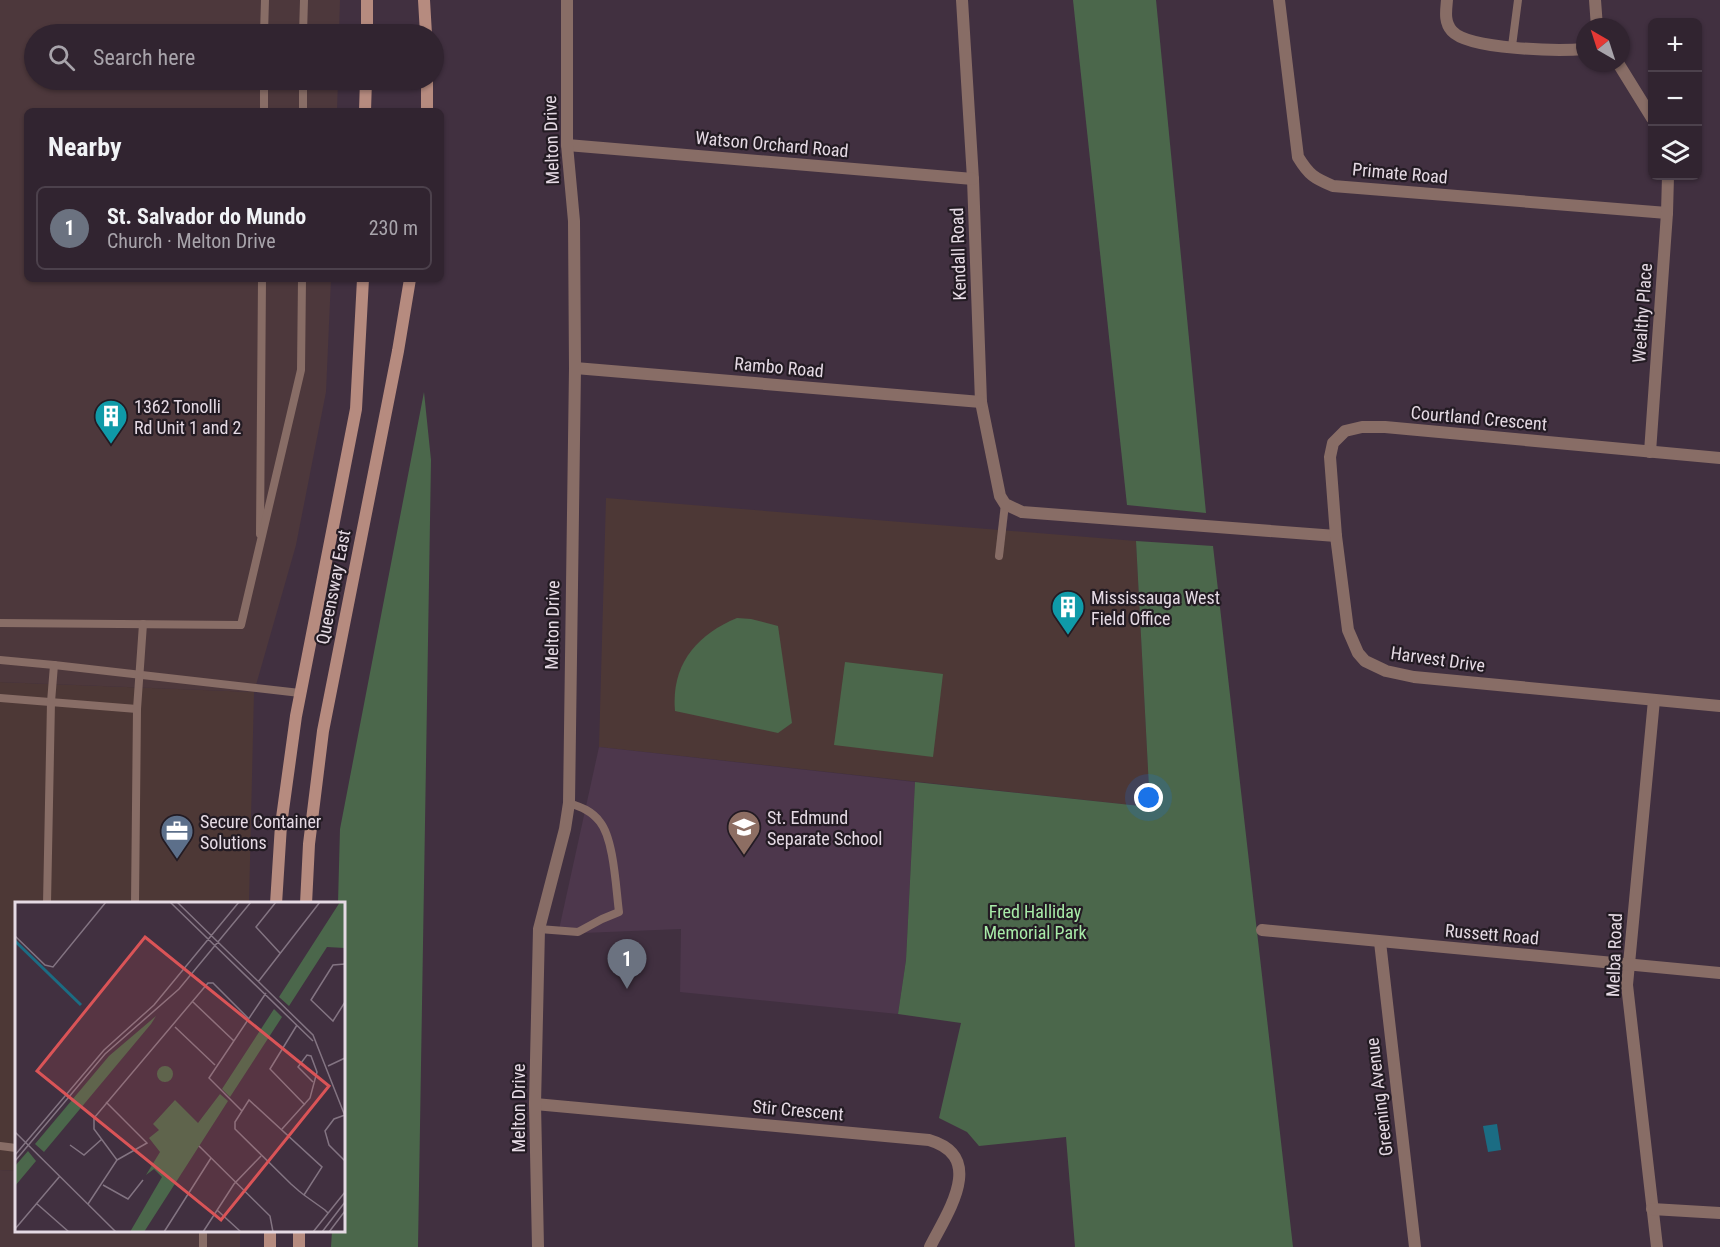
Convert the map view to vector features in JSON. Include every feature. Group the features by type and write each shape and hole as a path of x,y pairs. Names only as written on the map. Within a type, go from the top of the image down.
{"main road":[{"path":"367,0 367,24"},
{"path":"424,0 425,24"},
{"path":"365,108 366,90"},
{"path":"427,90 427,108"},
{"name":"Queensway East","path":"276,902 284,792 300,693 356,409 363,282"},
{"name":"Queensway East","path":"306,902 309,844 322,731 398,351 410,282"}],"street":[{"name":"Melton Drive","path":"538,1247 535,1104 539,929 565,829 569,803 575,368 574,221 567,145 567,0"},
{"name":"Kendall Road","path":"962,0 973,179 981,402 1000,496 1005,504"},
{"name":"Primate Road","path":"1279,0 1298,157 1309,174 1318,179 1334,186 1667,213"},
{"path":"1447,0 1445,20 1452,32 1469,42 1558,51 1576,50"},
{"path":"1595,0 1596,18"},
{"path":"1624,72 1648,112"},
{"name":"Watson Orchard Road","path":"567,145 973,179"},
{"name":"Wealthy Place","path":"1650,452 1668,180"},
{"name":"Rambo Road","path":"575,368 981,402"},
{"name":"Courtland Crescent","path":"1336,536 1330,457 1333,443 1345,431 1362,427 1385,427 1720,458"},
{"path":"1005,504 1022,512 1336,536"},
{"name":"Harvest Drive","path":"1336,536 1348,630 1358,654 1365,661 1386,671 1414,677 1720,706"},
{"name":"Melba Road","path":"1654,700 1627,985 1657,1247"},
{"name":"Russett Road","path":"1262,930 1720,973"},
{"name":"Greening Avenue","path":"1380,942 1415,1247"},
{"name":"Stir Crescent","path":"535,1104 929,1140 939,1143 955,1157 960,1175 958,1191 930,1247"},
{"path":"1652,1209 1720,1213"}],"lane":[{"path":"264,24 265,0"},
{"path":"303,24 304,0"},
{"path":"1512,46 1518,0"},
{"path":"264,90 264,108"},
{"path":"303,90 303,108"},
{"path":"260,548 262,282"},
{"path":"0,623 242,625 301,370 302,282"},
{"path":"999,556 1005,504"},
{"path":"135,902 137,709 143,624"},
{"path":"0,660 300,693"},
{"path":"47,902 51,702 54,665"},
{"path":"0,698 137,709"},
{"path":"539,929 578,932 619,912 608,836 600,822 591,813 569,803"},
{"path":"0,1146 15,1148"}],"shaded area":[{"name":"1362 Tonolli Rd Unit 1 and 2","path":"0,0 340,0 339,24 24,24 24,90 338,90 337,108 24,108 24,282 331,282 326,392 296,545 254,692 0,682"},
{"path":"606,498 1136,541 1150,807 599,747"},
{"path":"0,682 254,692 249,902 15,902 15,1171 0,1170"},
{"name":"St. Edmund Separate School","path":"599,747 915,782 906,960 898,1014 680,992 681,929 558,934"},
{"path":"0,1170 15,1171 15,1232 240,1232 240,1247 0,1247"}],"green space":[{"path":"1073,0 1156,0 1206,513 1127,505"},
{"path":"424,392 431,460 418,1247 331,1247 332,1232 345,1232 345,902 338,902 340,829"},
{"name":"Fred Halliday Memorial Park","path":"1136,541 1213,546 1293,1247 1075,1247 1066,1137 979,1146 967,1132 939,1118 961,1023 898,1014 906,960 915,782 1150,807"},
{"path":"737,618 778,626 792,723 778,733 675,711 677,679 689,654 709,633"},
{"path":"845,662 943,674 933,757 834,745"}],"water":[{"path":"1497,1124 1501,1150 1488,1152 1483,1126"}],"place":[{"name":"1362 Tonolli Rd Unit 1 and 2","path":"111,445"},
{"name":"Mississauga West Field Office","path":"1068,636"},
{"name":"St. Edmund Separate School","path":"744,856"},
{"name":"Secure Container Solutions","path":"177,860"},
{"name":"St. Salvador do Mundo","path":"627,989"}]}
